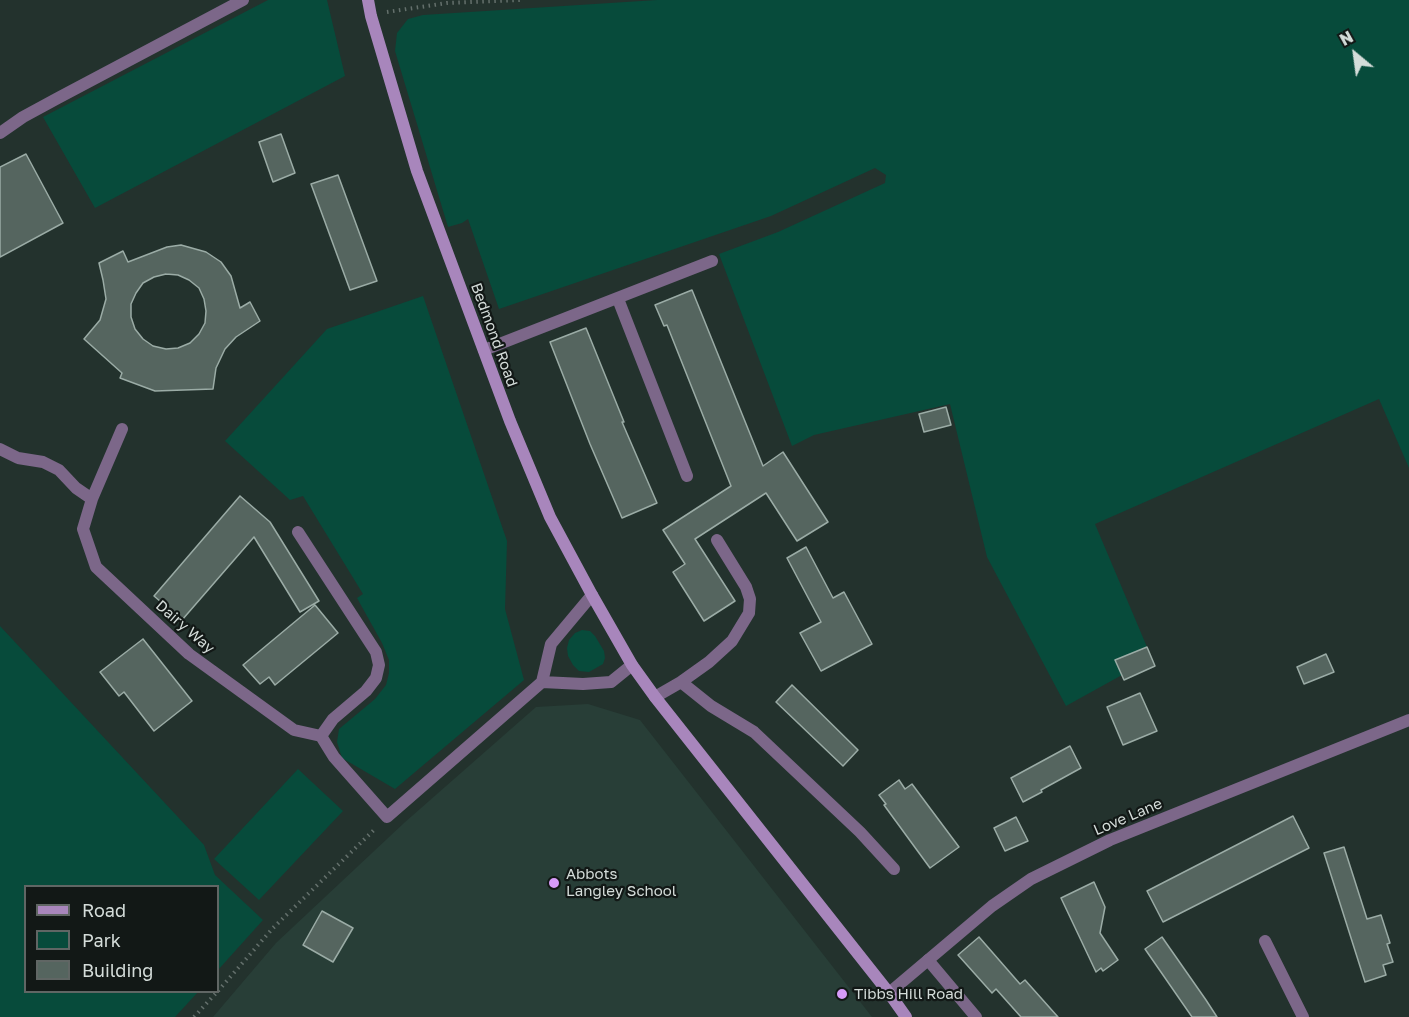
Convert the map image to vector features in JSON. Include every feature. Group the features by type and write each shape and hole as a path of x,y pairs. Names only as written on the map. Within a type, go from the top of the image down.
{"street":[{"path":"0,133 23,117 243,0"},
{"name":"Bedmond Road","path":"368,0 417,171 510,421 550,518 632,665"},
{"path":"484,350 712,261"},
{"path":"618,298 687,476"},
{"name":"Dairy Way","path":"122,429 92,499 83,529 96,567 189,654 294,730 321,736"},
{"path":"0,449 18,458 43,462 59,470 76,488 92,499"},
{"path":"298,532 376,652 379,665 376,678 366,691 333,718 321,736 334,757 387,818 542,682 551,644 592,595"},
{"path":"655,697 709,662 732,640 749,613 750,599 746,587 717,540"},
{"path":"542,682 583,684 611,682 632,665 906,1017"},
{"path":"681,682 711,706 754,732 860,832 894,869"},
{"name":"Love Lane","path":"889,993 992,906 1031,879 1110,840 1409,720"},
{"path":"1265,941 1303,1017"},
{"path":"928,960 976,1017"}],"path":[{"path":"371,16 447,3 520,0"},
{"path":"219,989 273,928 387,818"},
{"path":"194,1017 215,993"}],"shaded area":[{"name":"Abbots Langley School","path":"588,704 640,720 872,1017 213,1017 276,943 404,823 536,707"}],"green space":[{"path":"268,0 327,0 345,76 95,208 43,117"},
{"path":"657,0 1409,0 1409,468 1379,399 1095,524 1147,647 1116,660 1122,675 1066,706 987,557 950,404 814,435 792,446 719,254 778,232 885,183 886,175 875,168 771,216 499,309 468,219 448,227 395,51 397,33 408,19 423,15"},
{"path":"423,296 507,541 505,609 524,680 395,789 342,758 337,742 339,729 375,699 386,685 389,673 389,660 382,643 357,598 363,594 303,496 290,500 225,441 327,329"},
{"path":"0,626 204,845 215,875 263,920 219,969 219,885 24,885 24,993 197,993 175,1017 0,1017"},
{"path":"582,630 590,631 604,651 603,664 589,672 579,671 568,656 569,640 575,633"},
{"path":"298,769 343,811 259,900 214,859"}],"building":[{"path":"281,134 295,173 273,182 259,142"},
{"path":"26,154 63,223 0,257 0,167"},
{"path":"338,175 377,281 350,290 311,184"},
{"path":"181,245 206,252 221,262 231,276 240,308 250,302 260,321 236,337 225,349 216,368 213,389 155,391 120,378 122,373 84,339 100,320 106,299 99,263 123,251 128,262 167,247","holes":["166,274 178,275 199,288 204,299 205,323 190,343 178,348 166,349 153,346 135,329 131,317 131,304 143,283"]},
{"path":"692,290 763,466 783,452 828,522 797,541 766,493 695,539 735,601 704,621 673,572 685,564 663,530 731,486 667,325 664,326 655,305"},
{"path":"586,328 624,422 622,422 657,503 622,518 550,342"},
{"path":"946,407 951,425 924,432 919,414"},
{"path":"240,496 270,522 319,601 300,612 254,537 182,620 154,596"},
{"path":"806,547 833,598 844,592 872,644 821,671 800,633 821,622 787,558"},
{"path":"315,605 338,633 275,685 269,677 260,684 243,665"},
{"path":"143,639 192,701 154,731 124,692 119,696 100,672"},
{"path":"1147,647 1155,666 1124,680 1115,660"},
{"path":"1326,654 1334,672 1304,684 1297,667"},
{"path":"792,685 858,750 843,766 776,702"},
{"path":"1140,693 1157,731 1123,745 1107,707"},
{"path":"1070,746 1081,768 1023,802 1011,778"},
{"path":"899,780 905,789 912,784 959,847 930,868 879,795"},
{"path":"1293,816 1309,848 1163,922 1147,891"},
{"path":"1016,817 1028,841 1005,851 994,828"},
{"path":"1344,847 1367,919 1381,915 1393,962 1383,965 1386,975 1365,982 1324,853"},
{"path":"1094,882 1105,907 1100,933 1118,960 1103,971 1101,968 1096,972 1061,898"},
{"path":"322,911 353,928 333,962 303,945"},
{"path":"979,937 1020,984 1025,980 1058,1017 1021,1017 996,989 992,993 958,955"},
{"path":"1162,937 1217,1017 1192,1017 1145,949"}],"place":[{"name":"Abbots Langley School","path":"554,883"},
{"name":"Tibbs Hill Road","path":"842,994"}]}
